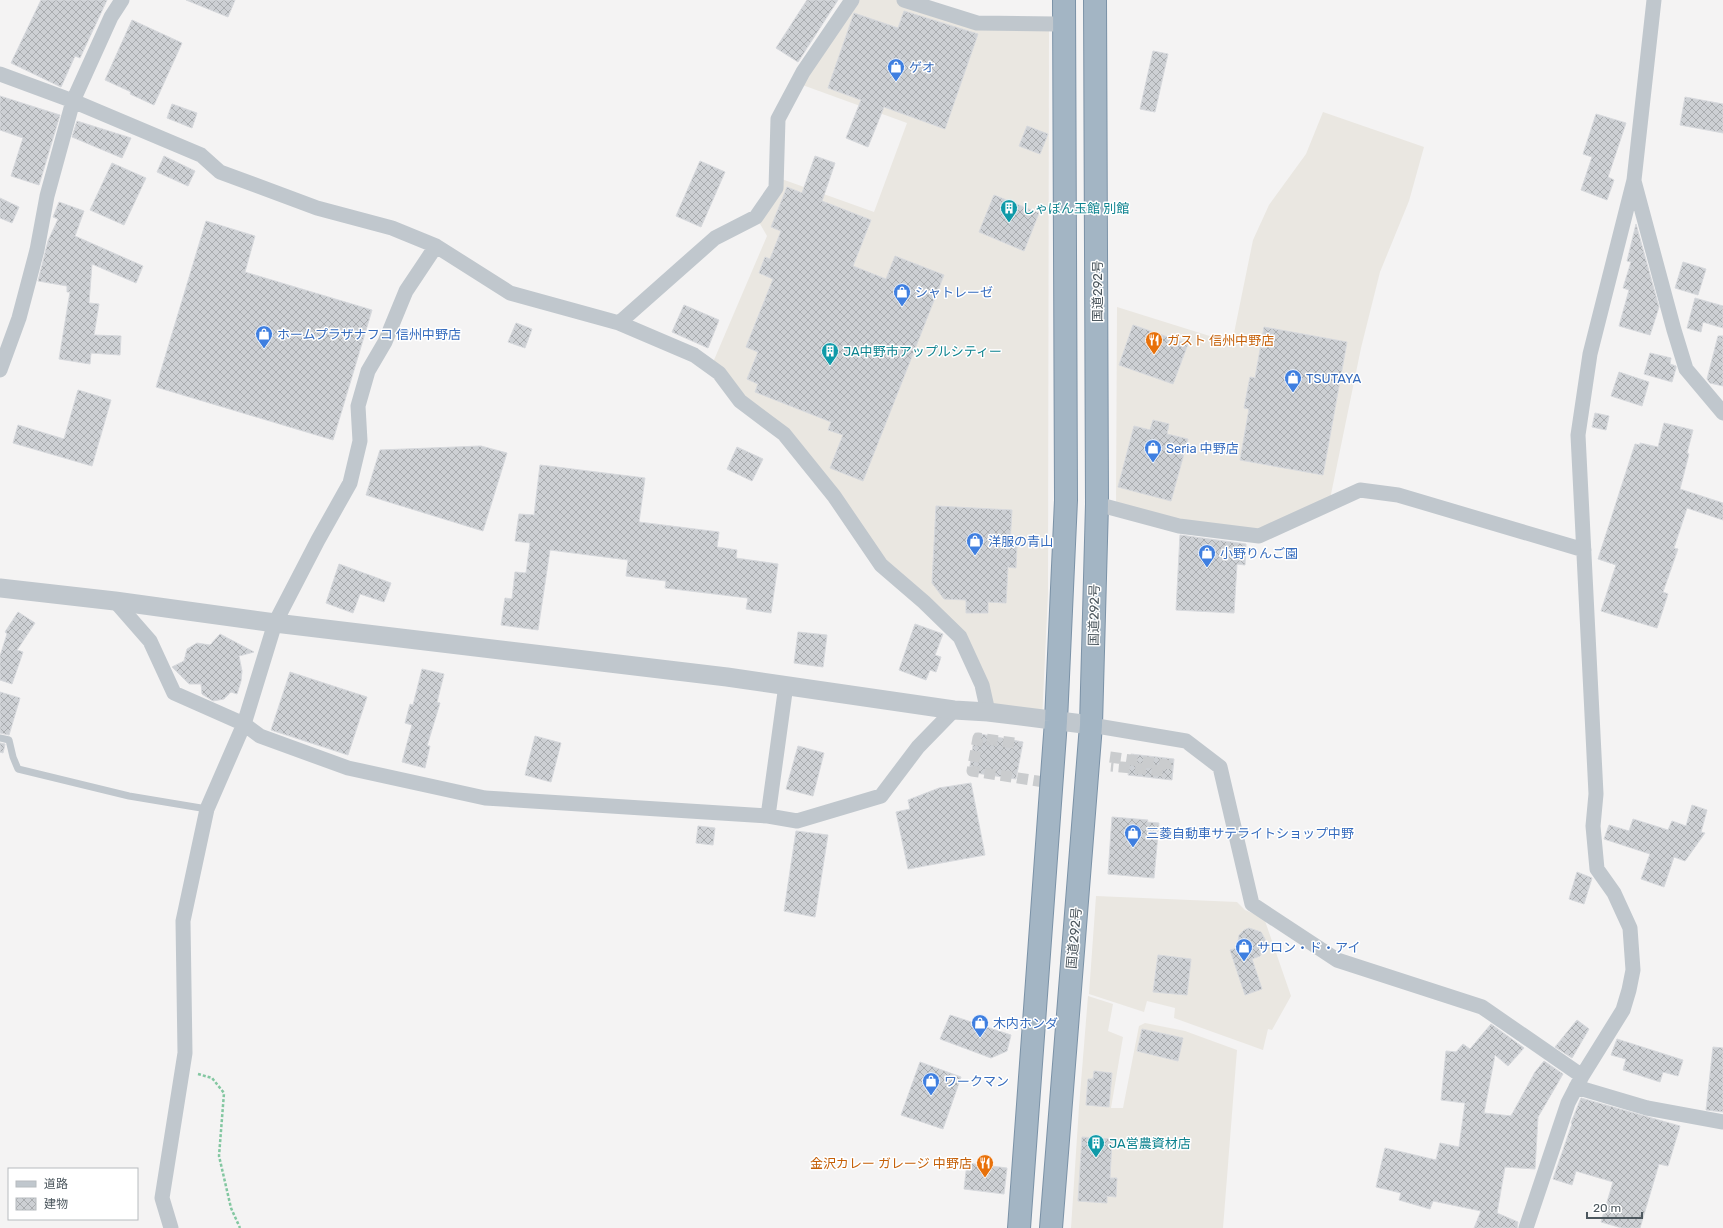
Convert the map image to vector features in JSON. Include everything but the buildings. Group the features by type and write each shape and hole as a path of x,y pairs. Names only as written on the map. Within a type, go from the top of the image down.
{"highway":[{"path":"1019,1228 1056,722 1066,500 1064,0"},
{"name":"国道292号","path":"1051,1228 1091,725 1097,504 1095,0"}],"street":[{"path":"0,370 19,318 37,250 47,196 73,101 111,17 122,0"},
{"path":"619,323 716,238 756,217 776,188 778,119 803,72 852,0"},
{"path":"904,0 977,23 1055,24 1064,26"},
{"path":"1526,1228 1568,1103 1579,1081 1623,1010 1633,970 1630,928 1614,893 1597,869 1593,826 1596,794 1578,435 1590,354 1634,180 1654,0"},
{"path":"0,74 73,101 200,155 220,172 317,208 392,228 436,246 510,293 619,323 694,355 719,373 740,401 784,434 834,496 881,565 924,602 960,637 982,685 988,712"},
{"path":"1634,180 1674,330 1686,369 1723,413"},
{"path":"172,1228 162,1198 184,1053 183,921 207,809 244,724 275,623 350,483 360,441 358,406 368,371 386,342 406,291 436,246"},
{"path":"1097,504 1179,526 1259,536 1360,490 1398,495 1584,550"},
{"path":"0,588 786,685 954,710 988,712 1056,722 1091,725 1186,741 1220,767 1252,904 1337,960 1482,1007 1579,1081 1647,1108 1723,1122"},
{"path":"115,601 150,641 174,693 244,724 260,736 348,768 486,798 768,816 797,820 881,796 918,747 954,710"},
{"path":"768,816 786,685"}],"lane":[{"path":"0,738 9,740 13,757 18,769 129,796 207,809"}],"path":[{"path":"182,1069 212,1078 224,1093 219,1156 231,1208 240,1228"}],"shaded area":[{"path":"852,0 904,0 977,23 1049,24 1048,594 1042,720 988,712 960,637 881,565 834,496 711,367 767,236 756,217 776,177 874,212 907,123 797,83"},
{"path":"1323,112 1424,147 1409,201 1380,272 1361,348 1329,504 1259,536 1116,510 1117,307 1232,343 1253,240 1269,205 1306,154"},
{"path":"1096,896 1237,902 1245,910 1264,918 1291,996 1272,1030 1268,1029 1263,1050 1174,1018 1175,1008 1147,1001 1144,1012 1089,994"},
{"path":"1088,996 1113,1004 1108,1031 1123,1037 1111,1108 1123,1108 1139,1026 1145,1023 1185,1031 1237,1050 1223,1228 1071,1228"}],"tunnel":[{"path":"1014,743 978,738 972,771 1044,782"},
{"path":"1110,757 1166,765 1166,771 1111,766"}],"place":[{"name":"ゲオ","path":"896,82"},
{"name":"しゃぼん玉館 別館","path":"1009,223"},
{"name":"シャトレーゼ","path":"902,307"},
{"name":"ホームプラザナフコ 信州中野店","path":"264,349"},
{"name":"ガスト 信州中野店","path":"1154,355"},
{"name":"JA中野市アップルシティー","path":"830,366"},
{"name":"TSUTAYA","path":"1293,393"},
{"name":"Seria 中野店","path":"1153,463"},
{"name":"洋服の青山","path":"975,556"},
{"name":"小野りんご園","path":"1207,568"},
{"name":"三菱自動車サテライトショップ中野","path":"1133,848"},
{"name":"サロン・ド・アイ","path":"1244,962"},
{"name":"木内ホンダ","path":"980,1038"},
{"name":"ワークマン","path":"931,1096"},
{"name":"JA営農資材店","path":"1096,1158"},
{"name":"金沢カレー ガレージ 中野店","path":"985,1178"}]}
